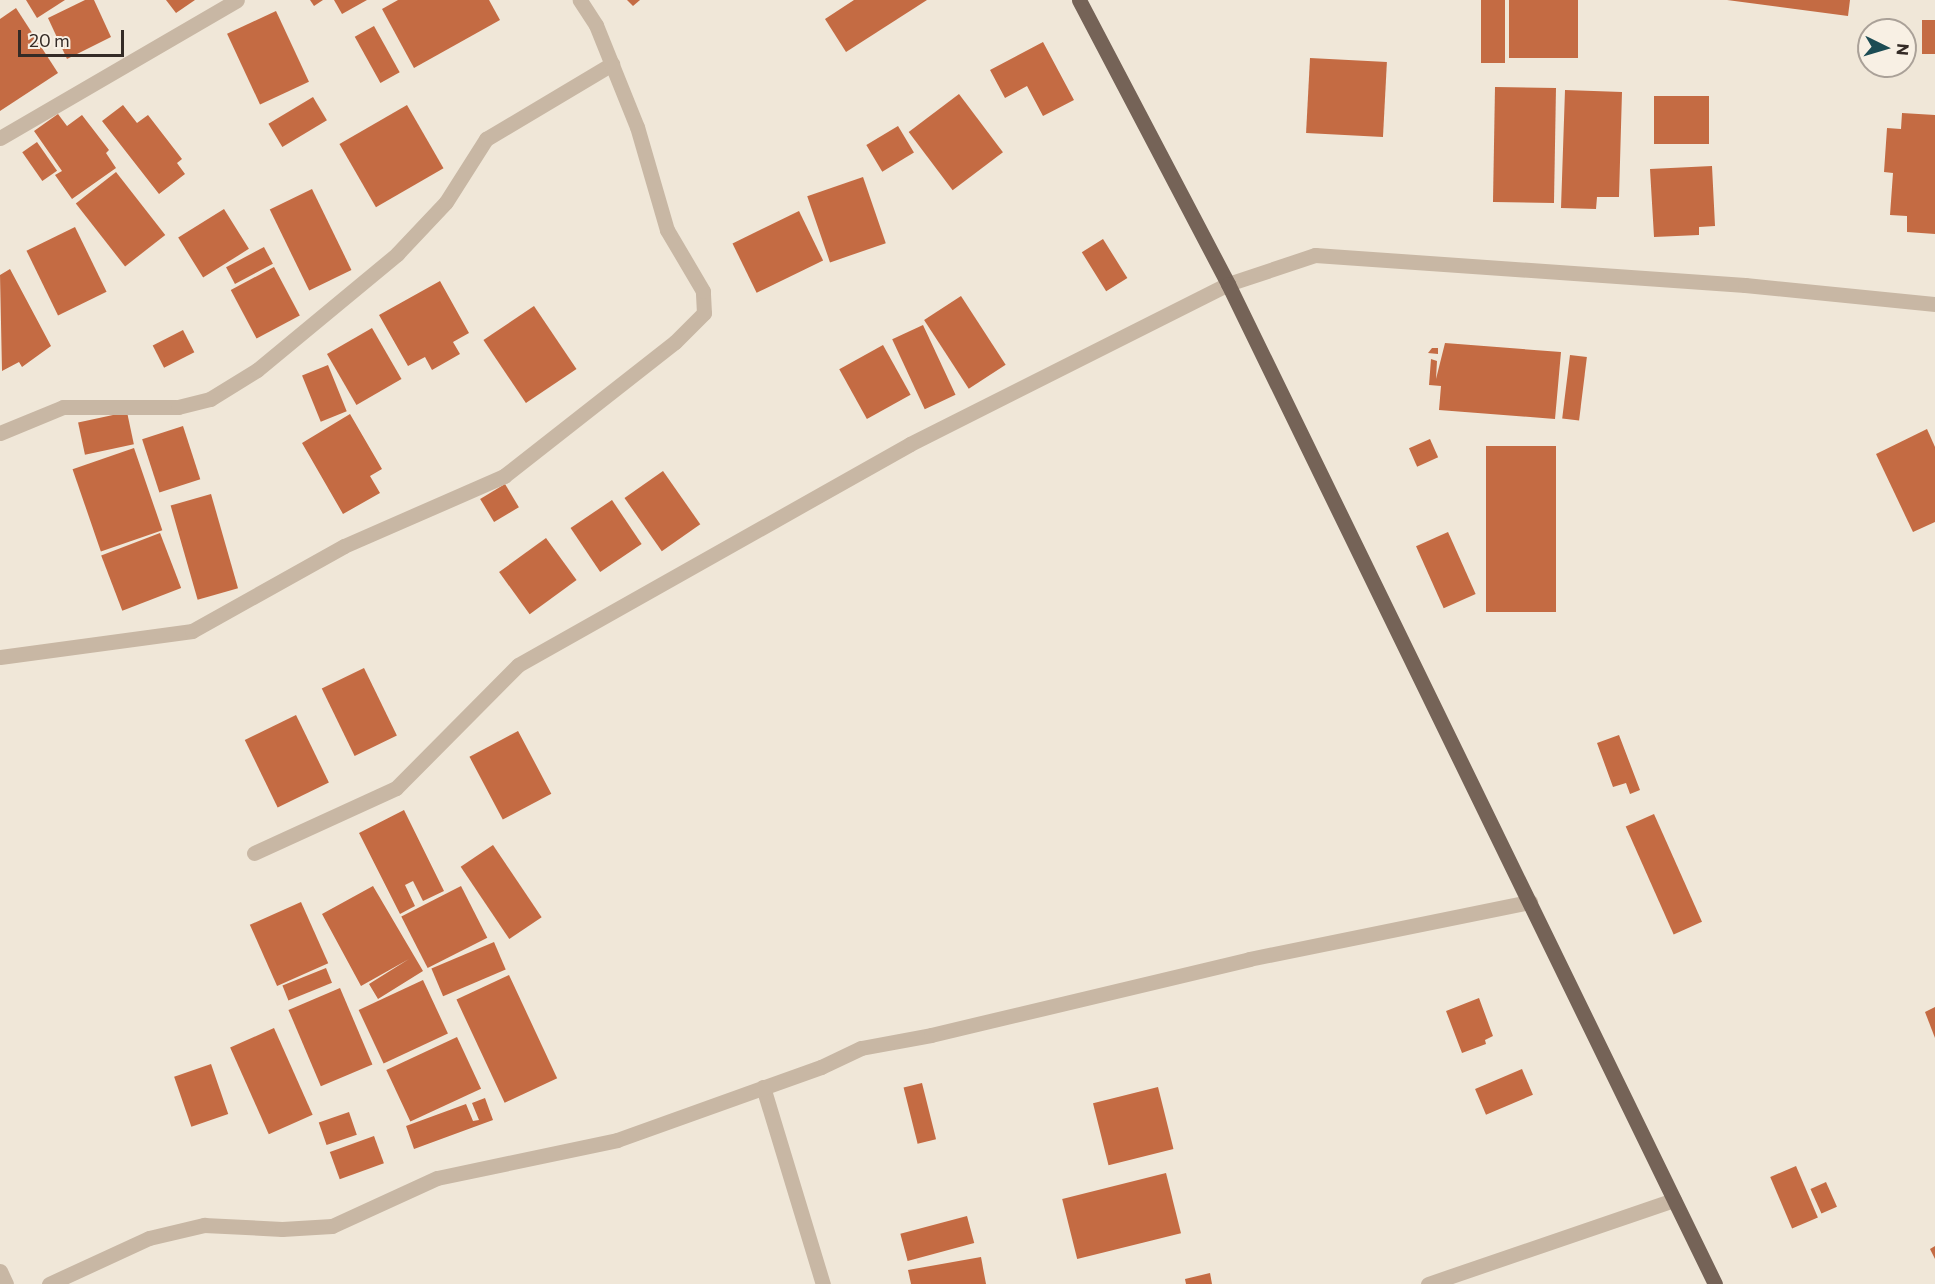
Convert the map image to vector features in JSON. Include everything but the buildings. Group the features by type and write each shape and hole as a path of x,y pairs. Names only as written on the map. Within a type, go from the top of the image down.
{"main road":[{"path":"1079,0 1228,284 1715,1284"}],"street":[{"path":"0,138 237,0"},
{"path":"0,657 192,631 344,546 504,476 675,342 704,313 703,291 667,230 637,127 612,64 580,0"},
{"path":"0,433 63,407 178,407 210,399 257,370 398,254 446,202 486,139 612,64"},
{"path":"254,853 396,788 518,665 910,444 1228,284 1315,255 1745,285 1935,304"},
{"path":"49,1284 148,1238 204,1226 282,1229 333,1226 437,1178 617,1140 763,1088 861,1048 931,1035 1249,959 1530,902"},
{"path":"763,1088 823,1284"},
{"path":"1428,1284 1674,1200"},
{"path":"0,1271 6,1284"}]}
